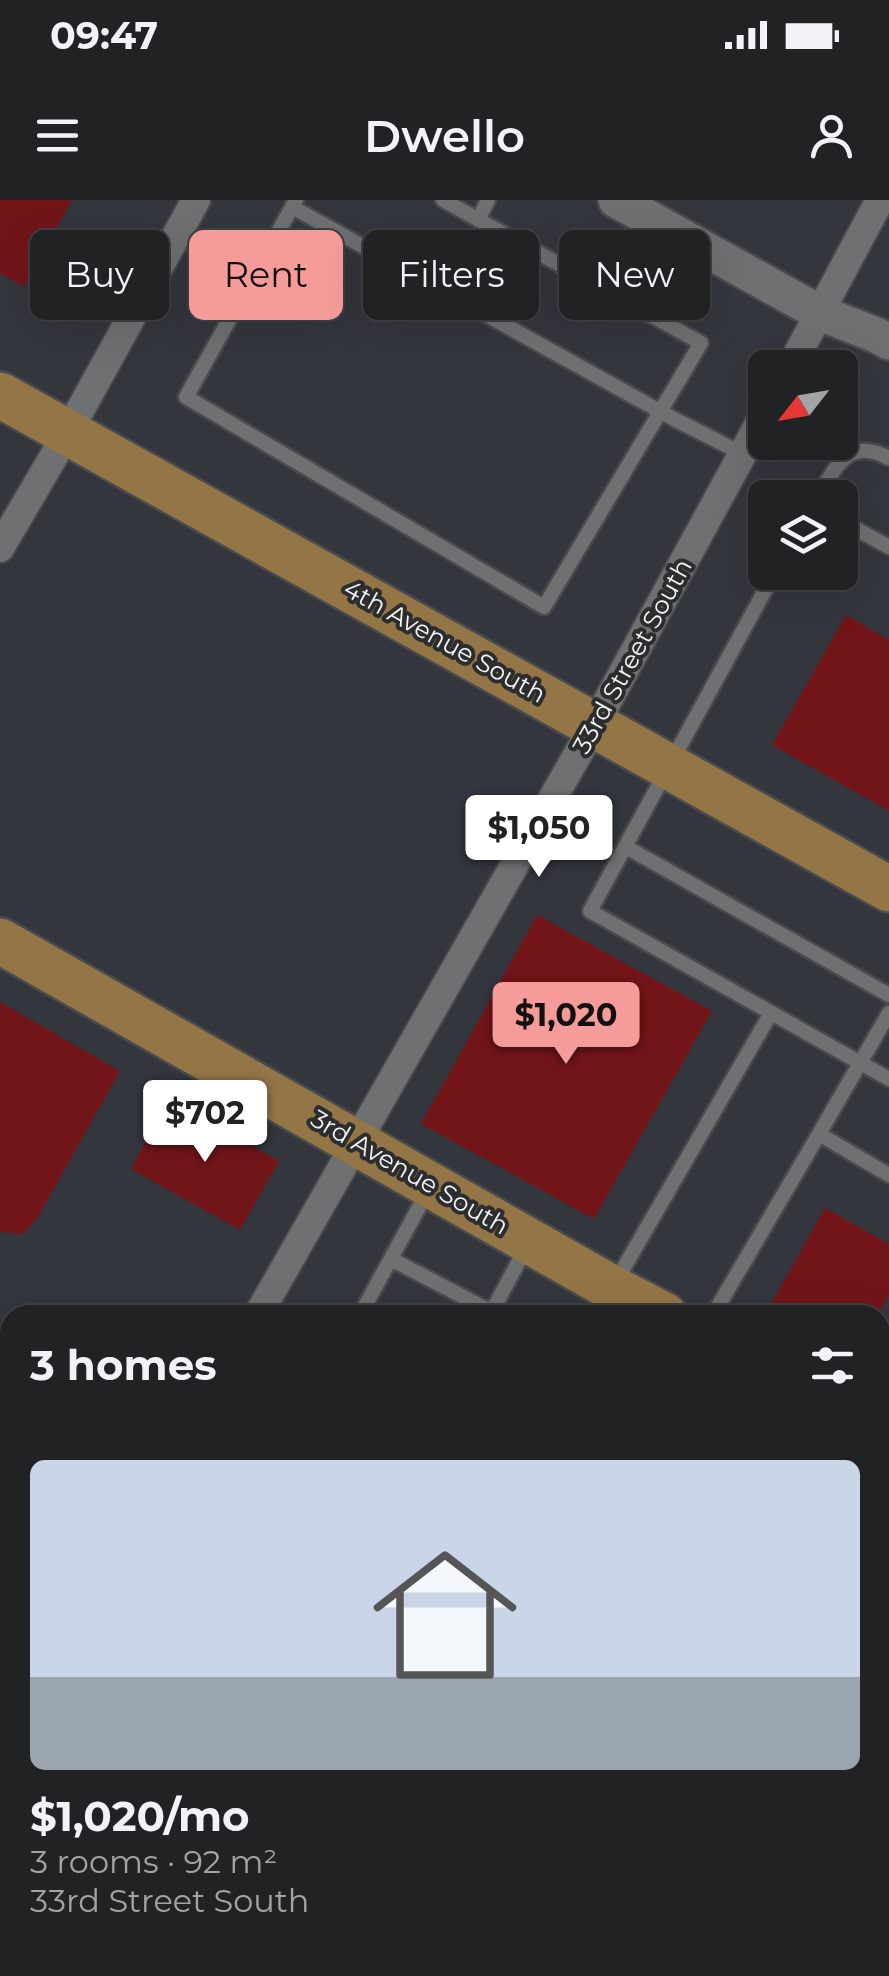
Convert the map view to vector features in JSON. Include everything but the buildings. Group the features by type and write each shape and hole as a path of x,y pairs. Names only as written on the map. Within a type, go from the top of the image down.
{"main road":[{"name":"4th Avenue South","path":"0,395 889,888"},
{"name":"3rd Avenue South","path":"0,941 645,1305"}],"street":[{"path":"0,548 196,200"},
{"path":"616,200 820,313 889,342"},
{"path":"800,350 880,200"},
{"name":"33rd Street South","path":"264,1305 595,724 748,443"}],"lane":[{"path":"443,200 700,342 661,411 544,607 186,396 294,203 661,411 742,454"},
{"path":"478,220 488,200"},
{"path":"828,480 848,454 862,449 889,458"},
{"path":"858,530 889,547"},
{"path":"765,590 590,911 889,1079"},
{"path":"626,847 889,994"},
{"path":"612,1288 771,1013"},
{"path":"720,1305 889,1013"},
{"path":"819,1134 889,1175"},
{"path":"365,1305 432,1184"},
{"path":"495,1305 530,1240"},
{"path":"390,1259 476,1305"}],"shaded area":[{"path":"0,200 889,200 889,1305 0,1305"}]}
